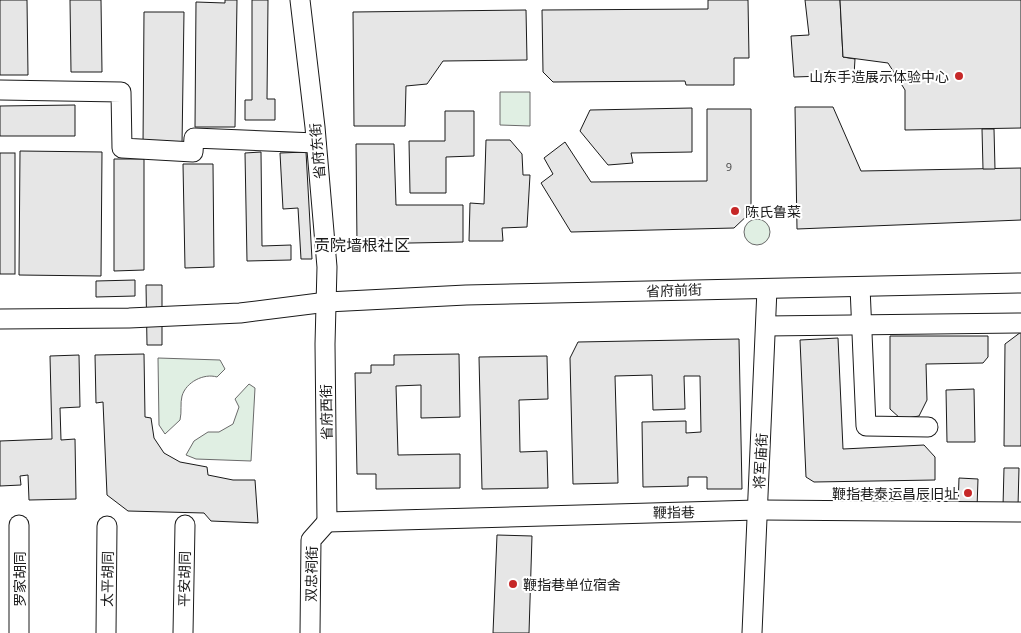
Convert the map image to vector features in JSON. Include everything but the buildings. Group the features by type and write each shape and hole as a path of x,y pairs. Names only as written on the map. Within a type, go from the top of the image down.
{"street":[{"name":"省府东街","path":"300,0 316,143 328,302"},
{"path":"0,90 121,92 122,148 193,152 194,138 316,143"},
{"name":"省府前街","path":"0,320 129,318 221,314 328,302 466,295 1021,283"},
{"path":"860,287 866,426 928,428"},
{"name":"将军庙街","path":"752,633 767,289"},
{"name":"省府西街","path":"327,522 325,344 328,302"},
{"path":"766,326 1021,323"},
{"name":"鞭指巷","path":"327,522 757,510 1021,512"},
{"name":"双忠祠街","path":"310,633 311,540 327,522"},
{"name":"罗家胡同","path":"19,524 19,633"},
{"name":"平安胡同","path":"183,633 185,525"},
{"name":"太平胡同","path":"106,633 107,526"}],"green space":[{"path":"500,92 530,92 530,126 500,125"},
{"path":"757,219 766,223 770,232 766,241 757,245 748,241 744,232 748,223"},
{"path":"158,358 220,360 225,369 217,377 207,376 201,378 187,387 182,396 180,420 165,434 159,425"},
{"path":"249,384 255,388 251,461 196,459 186,455 194,441 208,432 219,432 233,424 239,407 235,399"}],"place":[{"name":"山东手造展示体验中心","path":"959,76"},
{"name":"陈氏鲁菜","path":"735,211"},
{"name":"鞭指巷泰运昌辰旧址","path":"968,493"},
{"name":"鞭指巷单位宿舍","path":"513,584"}],"district":[{"name":"贡院墙根社区","path":"362,245"}]}
